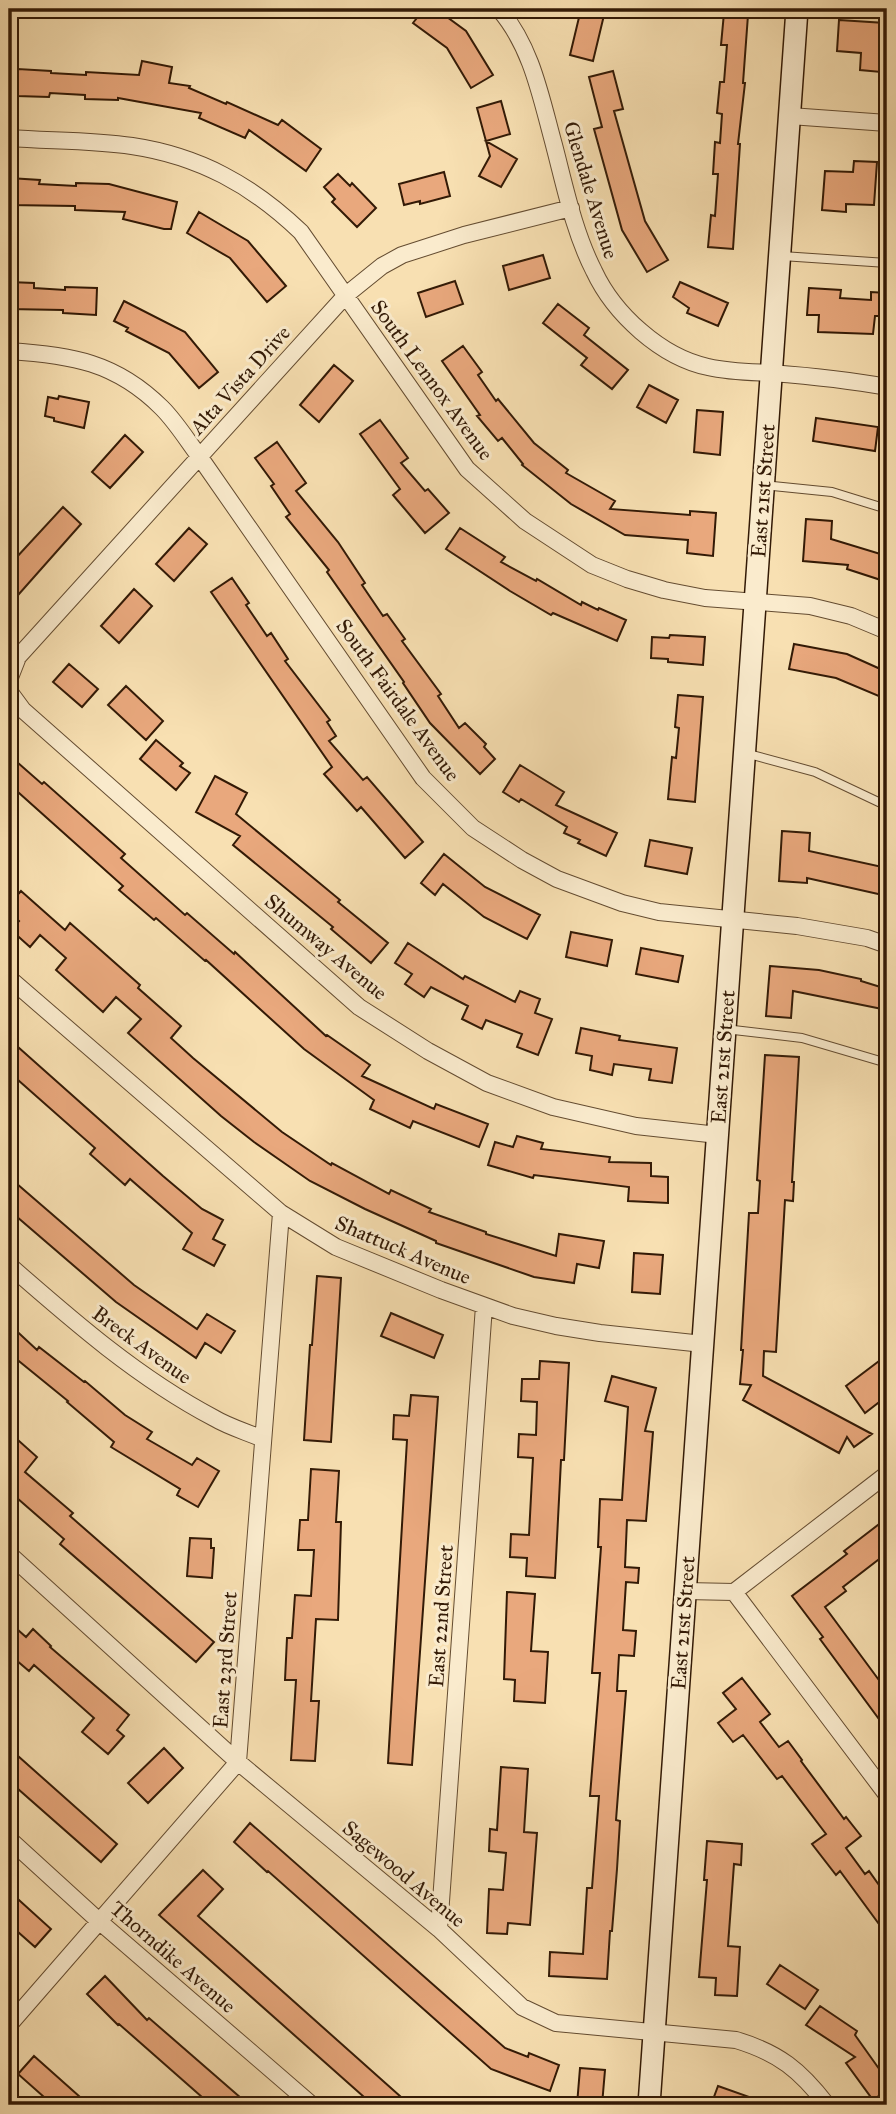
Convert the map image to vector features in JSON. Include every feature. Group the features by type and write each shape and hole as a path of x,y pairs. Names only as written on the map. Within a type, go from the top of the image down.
{"street":[{"name":"East 21st Street","path":"649,2105 797,9"},
{"name":"Glendale Avenue","path":"505,11 518,34 537,80 571,208 594,273 613,301 646,337 673,354 706,367 887,387"},
{"path":"790,116 887,123"},
{"name":"South Lennox Avenue","path":"9,138 130,146 192,161 250,189 301,232 467,469 525,521 592,565 664,590 705,598 810,606 851,616 887,631"},
{"name":"Alta Vista Drive","path":"9,680 18,657 346,295 382,266 402,255 464,235 571,208"},
{"name":"South Fairdale Avenue","path":"9,352 85,360 113,372 141,389 164,410 199,456 423,778 473,828 557,879 622,903 659,912 797,926 887,945"},
{"name":"Shumway Avenue","path":"9,691 23,710 359,1007 428,1052 487,1083 553,1107 636,1126 718,1135"},
{"name":"Shattuck Avenue","path":"9,978 281,1213 336,1247 513,1316 556,1326 703,1344"},
{"name":"East 23rd Street","path":"238,1762 281,1213"},
{"name":"Breck Avenue","path":"9,1265 92,1338 156,1384 216,1419 263,1439"},
{"name":"East 22nd Street","path":"439,1929 484,1306"},
{"path":"685,1591 734,1592 887,1474"},
{"name":"Sagewood Avenue","path":"9,1554 238,1762 439,1929 522,2007 556,2023 736,2040 762,2048 790,2064 827,2105"},
{"path":"734,1592 887,1795"},
{"path":"9,2025 238,1762"},
{"name":"Thorndike Avenue","path":"9,1839 100,1922 312,2105"}],"lane":[{"path":"780,256 887,263"},
{"path":"764,485 832,492 887,509"},
{"path":"745,753 815,772 887,806"},
{"path":"725,1029 802,1038 887,1063"}],"building":[{"path":"424,9 436,9 466,31 493,75 471,88 447,48 413,23"},
{"path":"581,9 605,11 593,61 570,55"},
{"path":"728,9 747,9 748,15 733,249 708,247 711,215 715,216 718,174 713,174 715,142 720,143 722,114 717,113 720,82 724,82 727,45 721,45 724,13 728,14"},
{"path":"839,20 885,23 881,72 860,70 861,53 837,51"},
{"path":"142,61 172,67 169,83 190,86 189,88 278,125 282,120 321,149 306,171 249,130 245,138 199,118 201,113 118,98 85,99 85,95 50,93 49,97 17,96 17,92 9,92 9,71 18,72 18,69 86,75 86,72 139,75"},
{"path":"613,71 623,109 614,111 645,221 668,260 647,272 622,230 594,129 602,127 589,77"},
{"path":"501,101 510,134 486,141 517,159 501,187 479,176 490,156 477,108"},
{"path":"854,161 877,162 874,205 846,204 846,212 822,210 825,171 853,172"},
{"path":"444,172 450,196 404,205 399,184"},
{"path":"338,174 350,186 352,183 376,208 357,227 332,202 335,199 324,187"},
{"path":"9,178 40,180 39,184 109,184 177,202 171,229 123,219 125,212 75,210 75,206 9,205"},
{"path":"199,212 248,241 286,286 267,302 230,258 187,233"},
{"path":"543,255 550,278 509,290 503,266"},
{"path":"455,281 463,304 426,317 418,293"},
{"path":"9,282 34,283 34,288 97,288 96,315 63,313 63,310 9,309"},
{"path":"680,282 728,303 718,326 687,313 689,308 673,297"},
{"path":"809,288 841,290 840,298 871,300 871,292 887,293 886,316 875,316 873,334 818,332 819,315 807,315"},
{"path":"124,301 185,332 218,372 199,388 169,353 126,331 128,328 114,321"},
{"path":"558,304 589,328 584,335 628,370 612,389 581,365 587,358 543,323"},
{"path":"463,346 482,372 478,375 496,401 498,399 534,443 568,470 566,473 615,501 610,509 690,515 690,511 716,513 713,556 687,553 688,540 625,535 571,504 522,465 502,438 498,441 477,416 480,415 442,361"},
{"path":"334,365 353,381 319,422 300,405"},
{"path":"649,385 678,400 666,423 637,407"},
{"path":"59,396 89,402 84,428 54,421 54,418 45,416 48,397 58,399"},
{"path":"697,410 723,412 720,455 694,452"},
{"path":"816,418 878,427 875,451 813,441"},
{"path":"380,420 408,458 401,463 449,513 425,533 393,495 400,489 360,434"},
{"path":"125,435 143,452 110,488 92,472"},
{"path":"277,442 306,483 296,491 338,542 383,616 387,614 405,639 402,641 441,694 438,696 459,728 465,723 486,744 484,747 495,759 480,774 430,723 327,572 329,570 286,517 290,514 271,486 274,484 255,458"},
{"path":"63,507 81,524 19,594 9,584 9,553 15,559"},
{"path":"806,519 832,521 831,539 887,556 887,582 847,569 848,565 803,561"},
{"path":"189,528 207,544 174,581 156,564"},
{"path":"460,528 505,557 501,562 581,605 582,602 626,620 617,641 553,613 551,615 446,549"},
{"path":"232,578 267,636 271,633 288,659 285,661 330,720 327,722 336,736 329,741 363,780 367,777 423,842 405,858 361,807 357,811 324,774 332,767 211,592"},
{"path":"134,589 152,606 119,643 101,626"},
{"path":"670,635 705,637 703,665 651,658 652,637 669,638"},
{"path":"794,644 847,654 887,672 887,681 881,697 836,678 789,669"},
{"path":"69,664 98,689 82,707 53,682"},
{"path":"126,686 163,721 146,740 108,705"},
{"path":"678,695 703,697 695,802 668,799 672,757 676,758 679,728 675,727"},
{"path":"156,740 183,763 180,766 190,773 176,790 140,759"},
{"path":"9,755 42,784 44,782 125,854 121,858 185,915 187,913 234,954 235,952 326,1036 370,1065 362,1076 434,1109 436,1104 488,1124 479,1147 413,1121 410,1128 370,1109 374,1100 304,1049 206,960 119,890 123,886 9,784"},
{"path":"520,765 564,792 556,805 617,833 606,856 564,833 567,827 521,799 519,802 503,792"},
{"path":"215,776 247,793 236,814 388,943 371,963 331,929 333,927 233,845 240,836 196,812"},
{"path":"782,831 810,833 809,851 887,868 887,896 807,878 807,883 779,881"},
{"path":"650,840 692,848 687,874 645,866"},
{"path":"444,854 485,887 540,915 527,939 484,917 443,884 435,895 421,883"},
{"path":"21,891 65,930 70,923 140,985 138,988 181,1026 171,1038 193,1058 282,1132 331,1165 332,1163 389,1194 391,1190 431,1209 429,1212 486,1234 556,1256 559,1234 604,1241 599,1268 577,1264 574,1283 534,1277 436,1243 310,1181 221,1116 128,1033 141,1019 116,997 103,1012 56,970 66,958 40,935 30,947 11,930 19,921 9,912 9,904"},
{"path":"571,932 612,940 607,966 566,957"},
{"path":"408,943 463,979 465,976 515,1002 520,991 540,999 535,1013 552,1019 538,1055 517,1047 522,1034 486,1020 482,1029 462,1019 468,1006 431,987 424,997 405,984 412,974 395,963"},
{"path":"641,948 683,956 678,982 636,974"},
{"path":"770,966 819,970 861,979 887,989 887,1010 793,991 791,1018 766,1016"},
{"path":"581,1028 620,1036 619,1040 677,1048 672,1083 649,1080 651,1069 614,1064 612,1075 590,1070 592,1056 576,1053"},
{"path":"18,1047 202,1209 223,1220 213,1239 225,1245 214,1266 183,1249 192,1233 130,1179 125,1185 90,1154 95,1148 9,1072 9,1058"},
{"path":"765,1055 799,1057 793,1201 785,1200 776,1352 764,1351 763,1376 872,1434 854,1447 847,1437 839,1453 743,1400 751,1385 740,1384 749,1213 758,1213 760,1181 757,1180"},
{"path":"517,1136 543,1143 541,1149 610,1157 609,1162 651,1163 651,1176 668,1177 668,1203 628,1201 629,1187 534,1175 533,1178 488,1165 495,1142 513,1147"},
{"path":"9,1177 134,1285 197,1329 207,1314 235,1331 221,1353 205,1343 196,1358 116,1302 9,1210"},
{"path":"634,1253 663,1255 660,1294 632,1292"},
{"path":"317,1276 341,1278 331,1442 304,1440"},
{"path":"391,1313 443,1335 434,1358 381,1336"},
{"path":"9,1324 37,1350 39,1347 125,1415 152,1432 147,1439 192,1465 197,1458 219,1471 198,1507 177,1495 180,1489 111,1447 114,1442 9,1353"},
{"path":"887,1355 887,1396 865,1413 846,1386"},
{"path":"540,1361 569,1363 555,1578 526,1576 527,1558 510,1557 511,1534 529,1535 533,1458 518,1457 519,1434 536,1435 537,1402 521,1401 522,1379 539,1379"},
{"path":"612,1376 656,1388 645,1431 653,1432 646,1521 627,1520 625,1567 639,1568 638,1583 626,1582 623,1630 636,1631 634,1656 619,1655 617,1691 626,1691 616,1820 620,1821 617,1869 607,1979 549,1976 550,1952 583,1954 587,1888 592,1888 599,1796 590,1796 600,1673 592,1673 601,1547 598,1547 600,1499 622,1500 628,1407 605,1401"},
{"path":"411,1395 438,1397 412,1765 388,1763 407,1440 393,1439 394,1415 409,1416"},
{"path":"9,1432 37,1457 25,1472 73,1513 70,1516 214,1642 196,1662 60,1544 64,1539 9,1491"},
{"path":"311,1469 339,1471 336,1522 341,1522 338,1620 316,1619 311,1701 319,1701 315,1761 291,1760 296,1680 285,1680 287,1638 292,1638 295,1595 311,1596 314,1550 298,1550 300,1520 308,1520"},
{"path":"887,1518 887,1553 843,1587 846,1591 825,1607 887,1691 887,1730 792,1596 847,1554 844,1551"},
{"path":"190,1538 211,1539 211,1548 214,1548 212,1578 187,1576"},
{"path":"507,1592 535,1594 531,1651 548,1652 545,1703 514,1701 515,1680 504,1679"},
{"path":"9,1622 26,1637 33,1629 129,1715 117,1730 124,1736 108,1754 82,1732 94,1718 34,1665 29,1671 9,1654"},
{"path":"742,1678 770,1714 760,1722 779,1747 788,1741 844,1819 846,1817 861,1836 846,1848 865,1874 869,1871 879,1885 887,1878 887,1935 840,1871 836,1875 812,1844 826,1834 782,1776 777,1779 743,1735 733,1742 718,1723 736,1709 723,1693"},
{"path":"9,1748 117,1844 101,1862 9,1781"},
{"path":"164,1748 183,1768 148,1803 128,1783"},
{"path":"501,1767 528,1769 524,1832 537,1833 530,1925 508,1923 507,1934 487,1933 489,1889 503,1890 506,1853 489,1851 490,1829 497,1830"},
{"path":"250,1823 505,2048 528,2057 529,2053 559,2065 550,2091 491,2069 267,1872 234,1842"},
{"path":"707,1841 742,1844 741,1865 734,1864 728,1946 740,1947 737,1996 715,1995 716,1978 699,1977 707,1880 704,1880"},
{"path":"203,1870 223,1889 198,1916 410,2105 373,2105 159,1915"},
{"path":"9,1891 51,1929 35,1947 9,1924"},
{"path":"780,1965 818,1990 805,2009 767,1984"},
{"path":"105,1976 147,2020 149,2018 249,2105 211,2105 118,2025 87,1994"},
{"path":"820,2006 857,2031 855,2035 887,2080 887,2090 873,2100 846,2063 855,2057 806,2025"},
{"path":"34,2056 89,2105 53,2105 18,2074"},
{"path":"580,2068 605,2070 602,2105 577,2105"},
{"path":"718,2086 766,2103 711,2105"}]}
